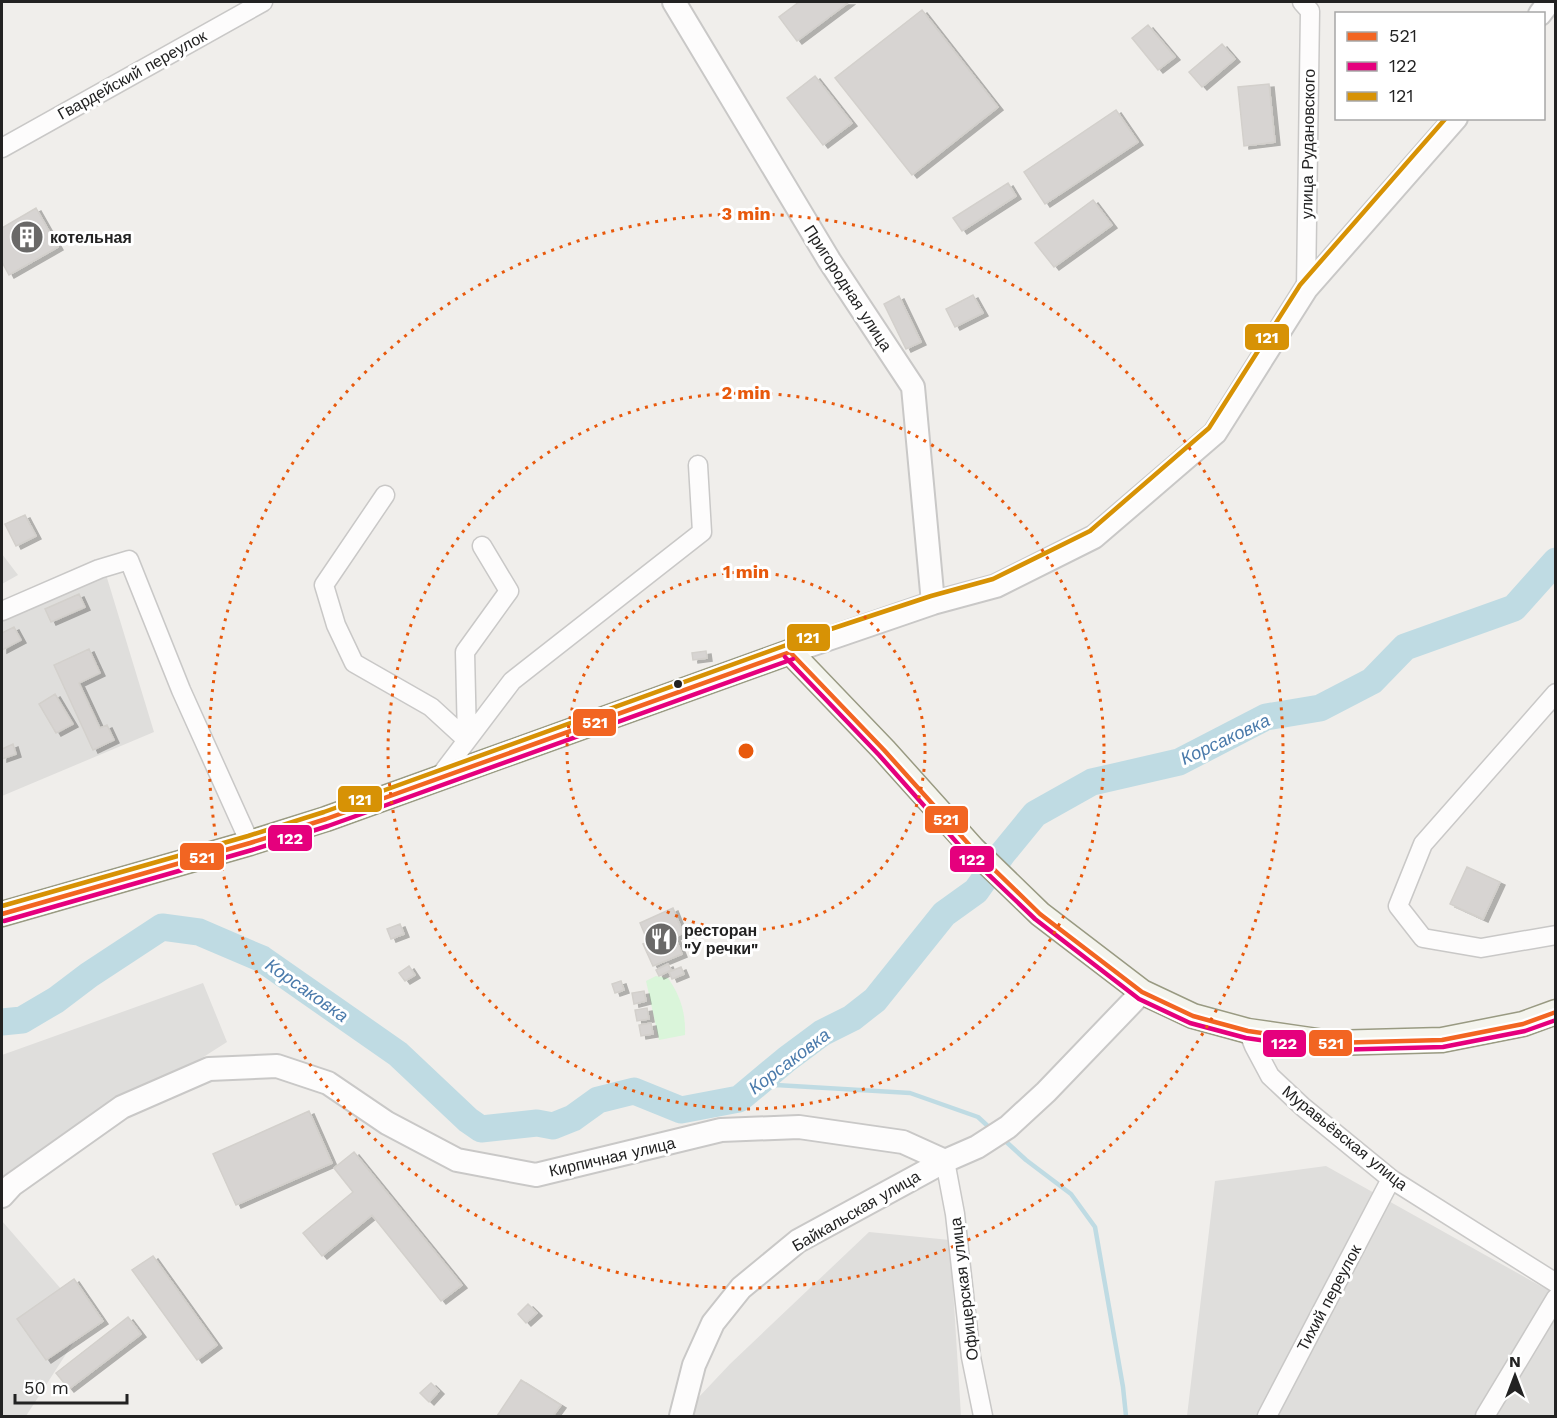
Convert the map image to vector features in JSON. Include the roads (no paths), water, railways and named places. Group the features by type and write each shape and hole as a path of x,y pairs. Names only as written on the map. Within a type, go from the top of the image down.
{"main road":[{"path":"2,914 326,819 790,652 884,750 973,849 1040,914 1142,992 1193,1016 1248,1031 1331,1043 1442,1040 1523,1024 1556,1012"}],"street":[{"name":"Гвардейский переулок","path":"2,148 263,2"},
{"name":"Пригородная улица","path":"674,2 829,260 913,387 933,603"},
{"name":"улица Рудановского","path":"1302,2 1310,11 1306,289"},
{"path":"790,652 933,603 996,586 1094,537 1215,433 1306,289 1454,120"},
{"path":"436,780 512,681 702,532 698,465"},
{"path":"384,495 324,585 336,625 354,663 430,707 467,740"},
{"path":"467,740 465,652 509,591 482,546"},
{"path":"2,611 99,569 129,560 181,690 250,843"},
{"path":"1556,693 1423,844 1398,906 1423,938 1481,948 1556,935"},
{"path":"945,1161 977,1147 1008,1127 1046,1092 1142,992"},
{"name":"Муравьёвская улица","path":"1248,1031 1270,1076 1303,1107 1391,1179 1556,1283"},
{"name":"Кирпичная улица","path":"2,1196 12,1185 122,1107 209,1069 277,1066 328,1083 387,1122 457,1160 536,1175 722,1130 799,1127 903,1142 945,1161"},
{"name":"Байкальская улица","path":"681,1416 694,1365 712,1323 741,1288 798,1241 945,1161"},
{"name":"Офицерская улица","path":"945,1161 955,1214 971,1357 983,1416"},
{"name":"Тихий переулок","path":"1267,1416 1391,1179"},
{"path":"1485,1416 1556,1298"}],"waterway":[{"name":"Корсаковка","path":"2,1022 22,1020 56,1000 89,975 162,927 199,932 262,959 398,1054 468,1120 481,1129 537,1123 553,1126 573,1118 598,1100 634,1091 681,1110 739,1099 822,1033 852,1018 875,1000 944,914 976,891 1035,814 1092,782 1179,762 1266,717 1320,708 1372,681 1405,647 1514,608 1556,561"},
{"path":"739,1099 776,1085 910,1093 978,1117 991,1129"},
{"path":"1002,1138 1026,1160 1071,1194 1095,1227 1126,1416"}],"place":[{"name":"котельная","path":"27,237"},
{"name":"ресторан \"У речки\"","path":"661,939"}]}
